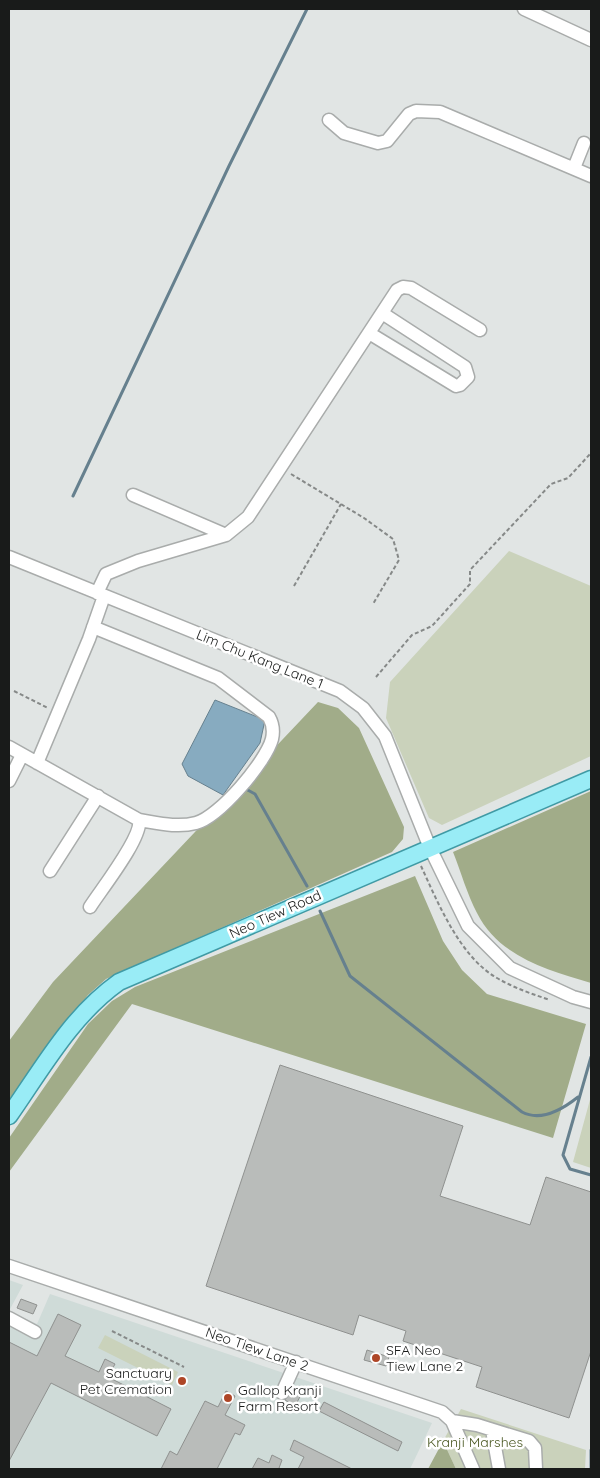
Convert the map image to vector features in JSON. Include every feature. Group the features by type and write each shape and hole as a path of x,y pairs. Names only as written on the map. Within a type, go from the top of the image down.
{"main road":[{"name":"Neo Tiew Road","path":"9,1116 76,1021 97,998 119,982 591,779"}],"street":[{"path":"524,9 591,40"},
{"path":"329,120 344,133 378,143 387,141 409,114 416,111 440,112 591,176"},
{"path":"574,168 584,143"},
{"path":"37,763 94,627 106,574 138,561 226,535 248,517 397,290 403,287 411,288 480,330"},
{"path":"369,333 456,386 466,380 468,377 465,367 382,314"},
{"path":"133,495 226,535"},
{"name":"Lim Chu Kang Lane 1","path":"9,557 340,691 363,708 384,736 430,848 468,926 510,968 573,997 591,1002"},
{"path":"9,747 139,820 171,826 197,822 215,813 235,792 267,752 272,739 272,724 269,716 218,678 94,627"},
{"path":"9,781 22,755"},
{"path":"50,871 98,796"},
{"path":"90,907 133,841 140,825 139,820"},
{"name":"Neo Tiew Lane 2","path":"9,1266 442,1412 452,1421 473,1469"},
{"path":"9,1318 35,1332"},
{"path":"282,1393 296,1362"},
{"path":"452,1421 477,1425 533,1444 536,1469"},
{"path":"492,1430 499,1469"}],"path":[{"path":"376,677 412,635 432,626 470,584 470,570 550,484 568,478 591,453"},
{"path":"280,468 341,504 394,539 399,560 374,604"},
{"path":"294,586 341,504"},
{"path":"14,690 58,714"},
{"path":"112,1332 184,1367"}],"shaded area":[{"path":"9,1280 23,1285 9,1311"},
{"path":"50,1294 432,1423 410,1469 9,1469 9,1311 37,1324"}],"green space":[{"path":"509,551 591,586 591,756 442,825 429,818 386,718 390,682"},
{"path":"318,702 338,708 359,728 404,827 403,839 392,852 106,979 88,995 9,1100 9,1041 53,982"},
{"path":"591,791 591,983 558,973 526,960 498,941 486,928 477,913 453,852"},
{"path":"415,876 443,941 462,970 487,994 586,1024 553,1138 132,1004 9,1172 9,1138 88,1024 112,1001 135,987"},
{"path":"591,1096 591,1168 573,1162"},
{"path":"105,1335 178,1372 172,1385 98,1348"},
{"name":"Kranji Marshes","path":"461,1409 586,1450 585,1469 456,1469 443,1441"},
{"path":"443,1441 456,1469 428,1469"}],"water":[{"path":"215,700 265,720 260,743 223,795 188,776 182,764"}],"building":[{"path":"280,1065 463,1126 440,1196 530,1225 546,1177 591,1192 591,1351 569,1418 476,1387 482,1367 403,1341 406,1331 359,1315 353,1335 206,1286"},
{"path":"21,1299 37,1305 33,1314 17,1308"},
{"path":"58,1314 81,1325 65,1356 99,1372 105,1359 115,1364 108,1377 171,1409 157,1436 51,1383 9,1461 9,1342 37,1356"},
{"name":"SFA Neo Tiew Lane 2","path":"367,1350 389,1357 386,1366 364,1360"},
{"path":"293,1388 302,1393 295,1406 285,1400"},
{"path":"226,1391 235,1396 225,1415 245,1425 240,1435 235,1433 217,1469 161,1469 170,1451 177,1455 205,1401 218,1407"},
{"path":"324,1402 402,1442 398,1451 319,1411"},
{"path":"294,1440 352,1469 298,1469 304,1457 290,1450"},
{"path":"272,1455 282,1460 279,1468 282,1469 252,1469 258,1458 269,1463"}],"waterway":[{"path":"73,496 229,166 307,9"},
{"path":"244,788 255,794 307,886"},
{"path":"320,911 350,976 522,1112 537,1116 552,1113 578,1097"},
{"path":"591,1057 563,1155 570,1169 591,1175"},
{"path":"591,1450 591,1469"}],"place":[{"name":"SFA Neo Tiew Lane 2","path":"376,1358"},
{"name":"Sanctuary Pet Cremation","path":"182,1381"},
{"name":"Gallop Kranji Farm Resort","path":"228,1398"}]}
